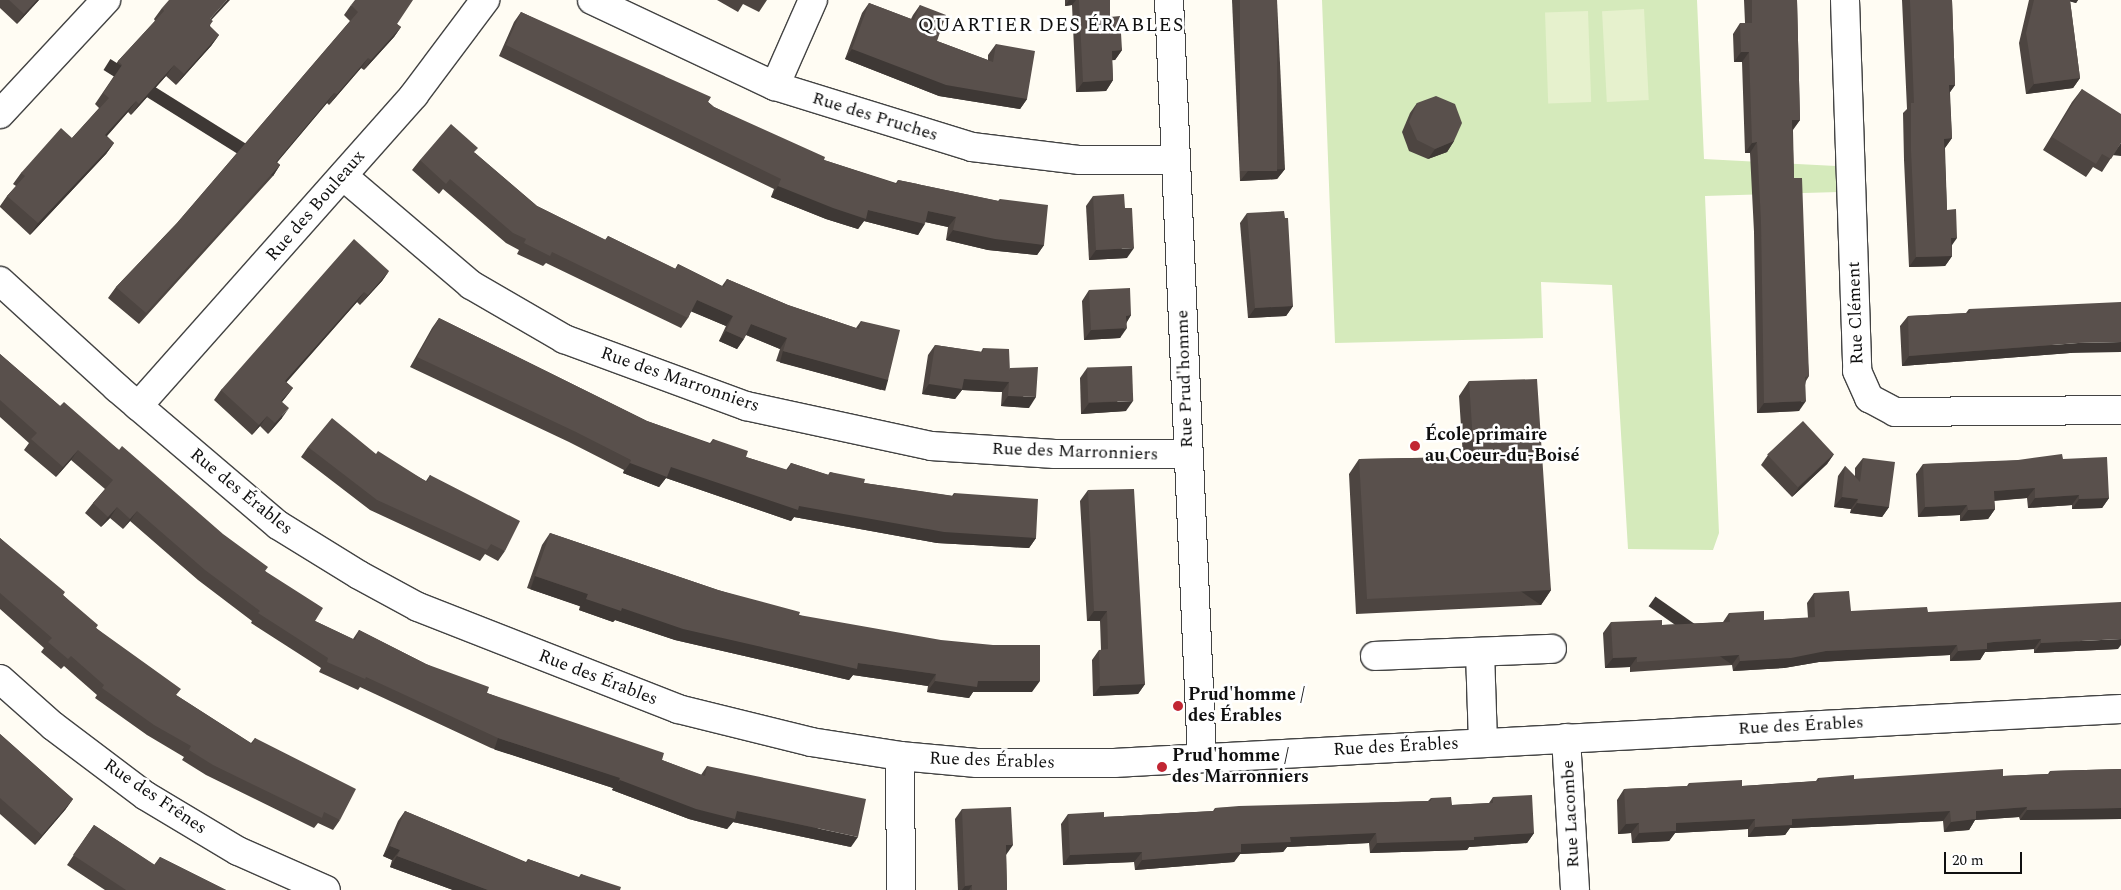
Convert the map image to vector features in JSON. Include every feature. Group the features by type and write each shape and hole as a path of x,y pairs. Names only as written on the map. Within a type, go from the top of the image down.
{"street":[{"path":"0,114 106,0"},
{"name":"Rue des Bouleaux","path":"138,406 414,95 485,0"},
{"name":"Rue des Pruches","path":"592,0 775,86 972,147 1080,160 1176,160"},
{"path":"775,86 813,0"},
{"name":"Rue Prud'homme","path":"1169,0 1202,758"},
{"name":"Rue Clément","path":"1845,0 1857,371 1869,398 1895,412 2121,410"},
{"name":"Rue des Marronniers","path":"343,176 471,285 556,334 746,406 931,446 1055,454 1188,454"},
{"name":"Rue des Érables","path":"0,280 138,406 278,525 418,607 678,709 811,742 900,756 977,763 1038,764 1202,758 2121,709"},
{"path":"1374,656 1552,649"},
{"path":"1480,652 1483,742"},
{"name":"Rue des Frênes","path":"0,679 53,726 146,796 238,851 326,890"},
{"name":"Rue Lacombe","path":"1566,738 1575,890"},
{"path":"900,756 901,890"}],"green space":[{"path":"1322,0 1697,0 1704,159 1836,166 1839,192 1705,196 1719,533 1713,550 1628,549 1612,285 1541,282 1543,338 1335,343"},
{"path":"1644,9 1649,100 1607,102 1602,11"},
{"path":"1588,11 1591,102 1548,103 1545,13"}],"building":[{"path":"9,0 37,0 24,14"},
{"path":"169,0 227,0 210,19 213,21 209,26 219,35 184,74 174,65 139,104 136,101 105,135 114,143 38,223 7,196 25,176 21,173 61,128 72,138 109,98 103,93 122,65 118,61 164,11 162,8"},
{"path":"355,0 413,0 397,24 401,27 371,60 368,58 337,94 334,93 276,162 280,165 146,313 116,287 177,223 358,12 351,5"},
{"path":"1079,0 1110,0 1110,17 1120,16 1122,50 1112,51 1113,80 1083,82"},
{"path":"1240,0 1277,0 1277,171 1240,171"},
{"path":"1752,0 1797,0 1800,120 1792,120 1794,178 1802,178 1809,376 1805,377 1806,401 1764,403 1761,222 1757,142 1752,143 1749,52 1741,52 1740,23 1752,23"},
{"path":"1910,0 1952,0 1955,85 1949,85 1952,138 1944,139 1947,210 1956,209 1957,238 1951,238 1952,256 1916,257 1911,150 1911,103 1914,103"},
{"path":"2034,0 2070,0 2080,78 2034,84 2026,33"},
{"path":"869,3 914,20 920,5 946,15 937,41 993,62 996,44 1035,51 1027,99 946,85 852,49"},
{"path":"521,12 711,97 708,102 714,107 825,157 824,160 897,184 898,180 999,201 1000,199 1048,205 1044,245 995,239 953,230 956,217 928,211 925,224 868,210 866,219 778,186 781,179 506,45"},
{"path":"2082,89 2121,114 2121,143 2111,159 2102,154 2096,164 2052,137"},
{"path":"1436,96 1455,104 1462,123 1454,141 1435,149 1417,140 1409,122 1417,103"},
{"path":"451,124 478,148 474,152 537,206 606,240 608,236 676,269 678,264 724,287 727,279 788,305 859,329 861,321 900,330 888,380 783,351 787,338 751,324 744,339 726,331 733,316 697,300 688,318 552,252 550,256 524,243 526,239 513,233 450,179 446,184 420,160"},
{"path":"1124,194 1125,208 1132,208 1134,248 1096,250 1093,196"},
{"path":"1284,211 1285,218 1288,218 1293,306 1255,308 1247,213"},
{"path":"354,239 389,271 368,295 364,292 285,381 293,388 281,401 289,408 275,423 267,416 259,425 221,390"},
{"path":"1130,288 1131,315 1126,316 1127,328 1091,330 1089,290"},
{"path":"2121,302 2121,342 2078,343 1909,356 1908,316 1970,313 1969,309"},
{"path":"439,318 647,421 711,444 713,439 748,451 746,457 788,470 791,463 829,475 830,472 865,479 864,483 954,496 954,493 1038,499 1036,538 944,532 799,506 798,510 671,467 667,477 630,463 631,460 576,432 417,357"},
{"path":"935,345 983,352 983,348 1009,349 1010,372 1010,368 1038,367 1036,397 1008,396 1009,382 964,379 962,389 929,384"},
{"path":"0,354 60,406 64,402 119,450 122,446 223,534 268,567 265,571 323,608 315,621 355,640 359,630 426,664 489,687 487,693 664,753 662,760 705,776 707,766 866,799 858,837 737,811 735,819 696,809 620,780 620,778 498,738 366,677 365,679 327,662 328,658 258,613 260,611 205,570 137,511 130,519 117,507 108,517 93,503 113,480 78,450 63,467 31,439 37,433 0,400"},
{"path":"1132,366 1133,401 1088,403 1087,368"},
{"path":"1537,379 1551,590 1367,599 1359,459 1474,457 1469,381"},
{"path":"332,418 376,454 378,451 427,482 430,475 520,521 505,551 491,544 487,550 377,500 308,447"},
{"path":"1803,421 1834,454 1798,487 1767,454"},
{"path":"2062,454 2063,459 2107,457 2109,498 2079,499 2079,495 2035,498 2035,488 1994,491 1995,509 1968,510 1967,505 1925,507 1923,464 2018,460"},
{"path":"1863,458 1895,462 1889,507 1857,503 1858,499 1842,497 1845,466 1860,482"},
{"path":"1134,489 1145,684 1100,686 1099,650 1108,649 1107,611 1094,611 1088,490"},
{"path":"550,533 718,590 800,612 799,615 941,640 993,645 1040,645 1040,681 978,681 977,687 935,681 936,674 858,663 857,669 683,629 622,608 621,611 586,599 588,594 535,576"},
{"path":"0,538 65,592 63,595 98,625 96,628 181,689 176,695 252,744 255,738 356,789 340,820 324,812 322,818 213,765 189,750 191,746 154,725 102,688 104,685 71,656 68,659 48,642 52,638 0,593"},
{"path":"1849,591 1851,611 1927,607 1928,612 2121,602 2121,639 2041,643 2041,639 1994,642 1987,643 1987,649 1958,651 1957,645 1826,651 1791,658 1740,661 1739,655 1637,662 1637,657 1613,658 1611,622 1662,620 1662,625 1730,622 1729,613 1764,611 1764,620 1815,617 1814,593"},
{"path":"0,734 73,799 42,835 0,798"},
{"path":"2003,769 2003,776 2050,774 2050,771 2121,769 2121,808 2027,810 2027,807 1976,811 1976,819 1951,822 1950,811 1792,819 1792,825 1755,827 1755,819 1676,823 1676,831 1639,833 1639,823 1626,824 1624,789 1689,786 1689,783 1742,780 1742,786 1819,781 1818,778 1854,775 1854,779"},
{"path":"1532,795 1534,833 1474,837 1474,840 1377,843 1376,833 1290,837 1291,842 1241,844 1241,852 1142,860 1142,852 1070,855 1068,814 1104,812 1104,817 1215,811 1215,808 1239,806 1431,801 1431,798 1451,797 1452,805 1493,803 1493,797"},
{"path":"1011,807 1013,845 1006,845 1007,890 972,890 972,885 965,886 962,809"},
{"path":"405,811 527,863 528,859 580,878 581,874 621,887 620,890 488,890 397,856 400,850 390,846"},
{"path":"94,825 155,865 160,857 226,890 126,890 73,855"}],"place":[{"name":"École primaire au Coeur‑du‑Boisé","path":"1415,446"},
{"name":"Prud'homme / des Érables","path":"1178,706"},
{"name":"Prud'homme / des Marronniers","path":"1162,767"}],"district":[{"name":"QUARTIER DES ÉRABLES","path":"1051,25"}]}
